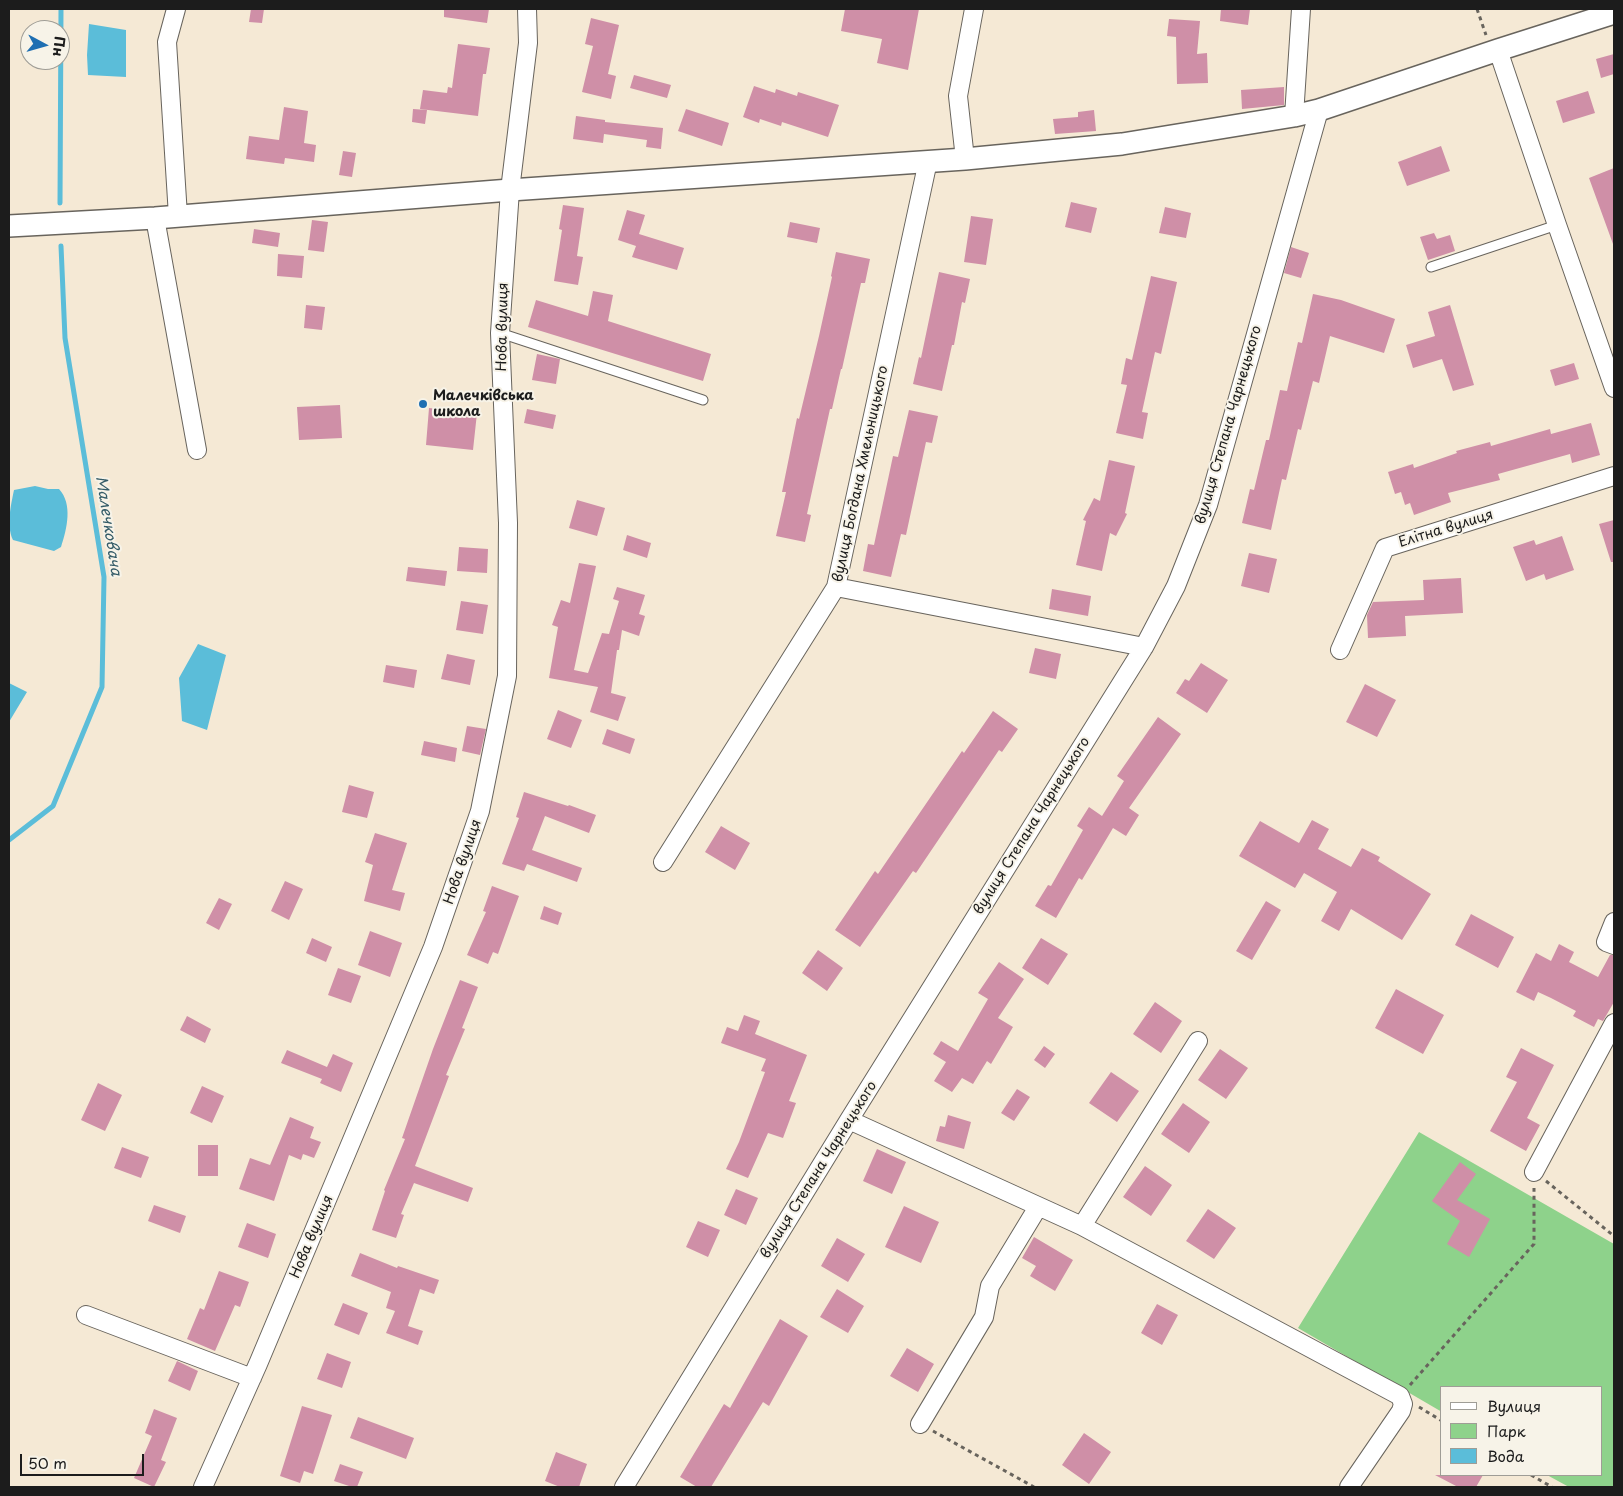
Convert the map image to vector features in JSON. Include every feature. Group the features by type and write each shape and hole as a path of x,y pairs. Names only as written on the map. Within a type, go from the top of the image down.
{"street":[{"path":"176,9 167,42 178,216"},
{"name":"Нова вулиця","path":"204,1487 252,1378 433,947 480,811 507,676 508,523 500,333 510,190 528,43 527,9"},
{"path":"965,159 958,96 974,9"},
{"path":"1294,116 1301,9"},
{"path":"9,226 155,218 510,190 965,159 1122,144 1294,116 1319,110 1614,13"},
{"path":"1495,51 1614,388"},
{"name":"вулиця Степана Чарнецького","path":"624,1487 1144,647 1176,586 1208,506 1319,110"},
{"name":"вулиця Богдана Хмельницького","path":"663,862 836,587 928,161"},
{"path":"155,218 197,450"},
{"name":"Елітна вулиця","path":"1340,650 1385,548 1614,476"},
{"path":"836,587 1144,647"},
{"path":"1614,922 1606,942 1614,946"},
{"path":"1534,1172 1614,1022"},
{"path":"1082,1226 1198,1041"},
{"path":"850,1120 1082,1226 1400,1396 1403,1404 1401,1411 1349,1487"},
{"path":"920,1424 984,1317 990,1286 1038,1207"},
{"path":"86,1314 252,1378"}],"lane":[{"path":"1432,267 1557,225"},
{"path":"500,333 704,400"}],"path":[{"path":"1478,9 1495,51"},
{"path":"1534,1172 1614,1236"},
{"path":"1440,1420 1400,1396 1534,1244 1534,1172"},
{"path":"920,1424 1034,1487"},
{"path":"1533,1476 1552,1487"}],"green space":[{"path":"1419,1132 1614,1244 1614,1487 1569,1487 1549,1476 1603,1476 1603,1386 1440,1386 1440,1411 1298,1328"}],"water":[{"path":"89,24 126,30 126,77 88,75"},
{"path":"35,486 59,489 66,502 68,517 65,532 61,547 54,551 13,540 11,534 10,515 14,490"},
{"path":"198,644 226,655 207,730 182,721 179,678"},
{"path":"9,683 27,692 9,722"}],"building":[{"path":"251,9 264,9 262,23 249,22"},
{"path":"444,9 489,9 487,23 444,17"},
{"path":"845,9 919,9 908,70 877,63 882,39 841,31"},
{"path":"1221,9 1250,9 1248,25 1220,21"},
{"path":"591,18 619,25 608,74 616,76 611,99 582,92 593,46 585,44"},
{"path":"1169,19 1200,21 1197,54 1207,53 1208,83 1177,84 1176,37 1167,36"},
{"path":"458,44 490,48 486,74 483,74 478,116 420,109 423,90 447,93 448,87 452,88"},
{"path":"1614,54 1614,74 1601,78 1596,59"},
{"path":"634,75 671,85 667,98 630,88"},
{"path":"754,86 775,93 776,89 797,96 798,92 839,105 828,137 782,122 781,126 760,119 759,123 743,117"},
{"path":"1284,87 1284,105 1242,109 1241,90"},
{"path":"1588,91 1595,113 1563,123 1556,101"},
{"path":"284,107 308,111 304,143 316,145 314,162 285,158 284,164 246,159 249,136 279,140"},
{"path":"413,109 427,110 425,124 412,122"},
{"path":"686,109 729,123 722,146 678,131"},
{"path":"1094,110 1096,131 1055,134 1053,119 1078,117 1078,112"},
{"path":"576,116 605,120 605,122 663,128 661,149 646,147 647,140 604,134 603,143 573,139"},
{"path":"1441,146 1450,171 1407,186 1398,162"},
{"path":"343,151 356,153 352,177 339,175"},
{"path":"1614,168 1614,244 1613,244 1589,178"},
{"path":"1071,202 1097,208 1091,233 1065,227"},
{"path":"563,205 584,208 577,256 583,257 578,285 554,281 562,230 559,229"},
{"path":"1165,207 1191,213 1186,238 1159,233"},
{"path":"627,210 645,215 639,234 684,248 677,270 632,257 636,246 618,240"},
{"path":"971,216 993,219 986,265 964,262"},
{"path":"312,220 328,222 324,252 308,250"},
{"path":"790,222 820,228 817,243 787,237"},
{"path":"254,229 280,233 278,247 252,243"},
{"path":"1434,233 1437,239 1450,235 1455,251 1428,260 1420,237"},
{"path":"1291,247 1309,253 1301,278 1284,273"},
{"path":"836,252 870,259 865,283 861,283 842,369 832,409 830,409 807,514 811,515 805,542 776,536 786,492 782,492 797,418 799,419 819,336"},
{"path":"278,254 304,256 302,278 277,276"},
{"path":"939,272 970,279 965,303 962,302 954,345 952,345 942,391 913,384 919,357 921,358"},
{"path":"1151,276 1177,282 1161,354 1155,352 1142,412 1148,413 1143,439 1116,433 1127,385 1121,384 1126,358 1132,360"},
{"path":"593,291 613,295 608,321 711,354 703,381 528,327 536,300 588,316"},
{"path":"1313,294 1341,300 1395,319 1384,353 1330,336 1319,383 1313,381 1301,430 1298,429 1286,480 1282,479 1271,530 1242,523 1250,489 1254,490 1266,440 1269,440 1280,390 1287,391 1298,342 1302,343"},
{"path":"306,305 325,307 322,330 304,328"},
{"path":"1450,305 1474,385 1453,391 1442,359 1413,368 1406,345 1435,336 1428,312"},
{"path":"537,354 560,359 556,384 532,380"},
{"path":"1574,363 1579,379 1555,386 1550,370"},
{"path":"340,405 342,438 299,440 297,407"},
{"path":"429,408 477,413 473,450 426,445"},
{"path":"527,409 556,415 553,429 524,423"},
{"path":"909,410 938,416 932,443 926,442 906,535 901,534 891,577 863,571 868,544 874,545 893,456 898,457"},
{"path":"1591,423 1600,455 1572,463 1570,454 1498,474 1500,480 1448,493 1451,502 1414,515 1410,503 1405,505 1401,492 1395,494 1388,472 1413,464 1414,468 1457,453 1456,451 1490,442 1491,446 1550,429 1551,434"},
{"path":"1109,460 1135,466 1125,513 1127,514 1116,536 1110,533 1102,571 1076,565 1086,521 1083,520 1094,498 1100,501"},
{"path":"577,500 605,508 597,536 569,528"},
{"path":"1614,520 1614,562 1611,562 1599,524"},
{"path":"627,535 651,543 647,558 623,550"},
{"path":"1562,536 1574,570 1546,580 1544,574 1526,581 1513,547 1534,540 1536,545"},
{"path":"459,547 488,549 487,573 457,571"},
{"path":"1249,553 1277,559 1269,593 1241,586"},
{"path":"579,563 596,566 574,670 588,673 602,633 609,634 619,601 613,599 617,587 645,595 639,614 645,616 639,636 622,630 619,650 617,650 611,693 626,697 618,721 590,712 598,687 549,678 558,627 552,625 561,600 570,603"},
{"path":"408,567 447,571 445,586 406,581"},
{"path":"1461,578 1463,613 1405,616 1406,636 1368,638 1367,615 1373,602 1424,600 1423,580"},
{"path":"1052,589 1091,596 1088,616 1049,609"},
{"path":"461,601 488,605 483,634 456,630"},
{"path":"1035,648 1061,654 1056,679 1029,673"},
{"path":"447,654 475,660 470,685 441,679"},
{"path":"1201,663 1228,680 1207,713 1176,693 1185,679 1189,681"},
{"path":"386,665 417,670 414,688 383,682"},
{"path":"1365,684 1396,700 1377,737 1346,722"},
{"path":"558,710 582,720 571,748 547,739"},
{"path":"993,711 1018,729 1002,752 999,750 916,873 913,871 860,947 835,930 875,871 878,874 962,751 964,753"},
{"path":"1158,717 1181,734 1129,808 1139,815 1126,836 1113,828 1082,880 1079,878 1056,918 1035,906 1048,885 1051,886 1083,830 1077,826 1089,807 1102,816 1124,781 1117,776"},
{"path":"467,726 486,729 480,755 462,751"},
{"path":"607,729 635,739 630,754 602,744"},
{"path":"424,741 457,748 455,762 421,755"},
{"path":"349,785 374,792 367,818 342,812"},
{"path":"524,792 596,815 589,833 545,816 532,850 582,868 577,882 527,864 524,871 502,864 519,818 516,817"},
{"path":"1312,820 1329,829 1318,849 1351,867 1362,848 1380,857 1378,861 1431,894 1402,940 1351,909 1339,931 1321,921 1337,892 1304,873 1295,888 1239,856 1260,821 1299,843"},
{"path":"721,826 750,843 735,870 705,852"},
{"path":"375,833 407,843 392,890 405,893 400,911 364,901 373,865 365,862"},
{"path":"285,881 303,889 289,920 271,911"},
{"path":"492,886 519,896 498,954 493,952 488,964 467,955 486,912 483,911"},
{"path":"219,898 232,904 219,930 206,923"},
{"path":"1266,901 1281,910 1252,960 1236,951"},
{"path":"544,906 562,913 558,925 540,919"},
{"path":"1471,914 1514,937 1498,968 1455,945"},
{"path":"370,931 402,943 390,977 358,965"},
{"path":"312,938 332,947 326,962 306,953"},
{"path":"1041,938 1068,954 1048,985 1022,968"},
{"path":"1559,944 1574,952 1569,962 1598,977 1610,955 1614,955 1614,1002 1603,1021 1598,1019 1594,1027 1573,1016 1576,1011 1538,992 1534,1001 1516,992 1536,953 1551,961"},
{"path":"818,950 843,968 827,991 802,973"},
{"path":"999,962 1024,979 998,1018 1013,1027 991,1064 987,1061 973,1084 962,1078 952,1092 934,1081 946,1062 933,1054 941,1041 958,1051 988,999 978,993"},
{"path":"338,968 361,976 351,1003 328,995"},
{"path":"460,980 478,987 462,1028 465,1029 446,1075 449,1076 415,1166 473,1188 468,1202 414,1183 401,1214 404,1215 396,1238 372,1230 384,1190 405,1139 402,1138 433,1049"},
{"path":"1396,989 1444,1015 1423,1054 1375,1028"},
{"path":"1155,1002 1182,1021 1161,1053 1133,1034"},
{"path":"744,1015 760,1021 755,1034 807,1055 789,1101 796,1103 783,1138 768,1133 748,1178 726,1169 739,1142 765,1072 761,1071 766,1059 721,1043 727,1027 738,1031"},
{"path":"187,1016 211,1029 205,1043 180,1030"},
{"path":"1044,1046 1055,1054 1045,1068 1034,1060"},
{"path":"1521,1048 1554,1065 1527,1118 1540,1125 1526,1151 1490,1131 1517,1082 1506,1077"},
{"path":"1220,1049 1248,1068 1226,1099 1198,1080"},
{"path":"287,1050 327,1067 333,1054 353,1063 341,1092 320,1083 322,1079 281,1063"},
{"path":"1111,1072 1139,1091 1117,1122 1089,1103"},
{"path":"98,1083 122,1095 105,1131 81,1120"},
{"path":"202,1086 224,1096 212,1123 190,1113"},
{"path":"1017,1089 1030,1097 1014,1121 1001,1113"},
{"path":"1183,1103 1210,1122 1189,1153 1161,1134"},
{"path":"948,1115 971,1122 964,1149 936,1141 940,1126 945,1127"},
{"path":"290,1117 314,1127 310,1138 321,1142 314,1158 303,1154 301,1160 289,1155 274,1201 239,1189 250,1158 270,1165"},
{"path":"198,1145 218,1145 218,1176 198,1176"},
{"path":"122,1147 149,1157 141,1178 114,1168"},
{"path":"877,1149 906,1162 892,1194 863,1181"},
{"path":"1460,1162 1476,1174 1457,1200 1490,1219 1469,1257 1447,1244 1460,1221 1432,1201"},
{"path":"1145,1166 1172,1185 1151,1216 1123,1197"},
{"path":"736,1189 758,1198 746,1225 724,1215"},
{"path":"154,1205 186,1216 180,1233 148,1221"},
{"path":"904,1206 939,1222 921,1263 885,1247"},
{"path":"1208,1209 1236,1228 1214,1259 1186,1241"},
{"path":"698,1221 720,1230 708,1257 686,1247"},
{"path":"247,1223 276,1234 268,1258 238,1247"},
{"path":"1034,1237 1073,1260 1055,1291 1030,1276 1036,1266 1022,1258"},
{"path":"837,1238 865,1254 848,1282 821,1266"},
{"path":"360,1253 397,1268 398,1266 439,1280 434,1294 420,1289 408,1326 423,1331 418,1345 386,1333 395,1311 386,1308 391,1292 351,1276"},
{"path":"219,1271 249,1282 240,1307 235,1305 215,1351 187,1339 200,1308 204,1310"},
{"path":"837,1289 864,1306 848,1333 820,1317"},
{"path":"343,1303 368,1313 359,1335 334,1325"},
{"path":"1157,1304 1178,1315 1162,1345 1141,1333"},
{"path":"780,1319 808,1336 769,1406 763,1402 711,1487 697,1487 680,1477 724,1404 730,1408"},
{"path":"907,1348 934,1364 918,1392 890,1376"},
{"path":"327,1353 351,1362 342,1388 317,1379"},
{"path":"177,1361 198,1371 190,1391 168,1381"},
{"path":"302,1406 332,1415 313,1474 304,1471 300,1483 280,1476"},
{"path":"154,1409 177,1418 161,1460 166,1462 154,1487 134,1478 152,1436 145,1433"},
{"path":"358,1417 414,1438 406,1459 350,1438"},
{"path":"1084,1433 1111,1452 1089,1484 1062,1465"},
{"path":"556,1452 587,1464 579,1487 560,1487 545,1481"},
{"path":"340,1464 363,1472 357,1487 334,1481"},
{"path":"1435,1475 1482,1476 1476,1487 1458,1487"}],"waterway":[{"name":"Малечковача","path":"60,203 61,9"},
{"name":"Малечковача","path":"9,840 53,806 102,687 104,577 65,338 61,246"}],"place":[{"name":"Малечківська школа","path":"423,404"}]}
